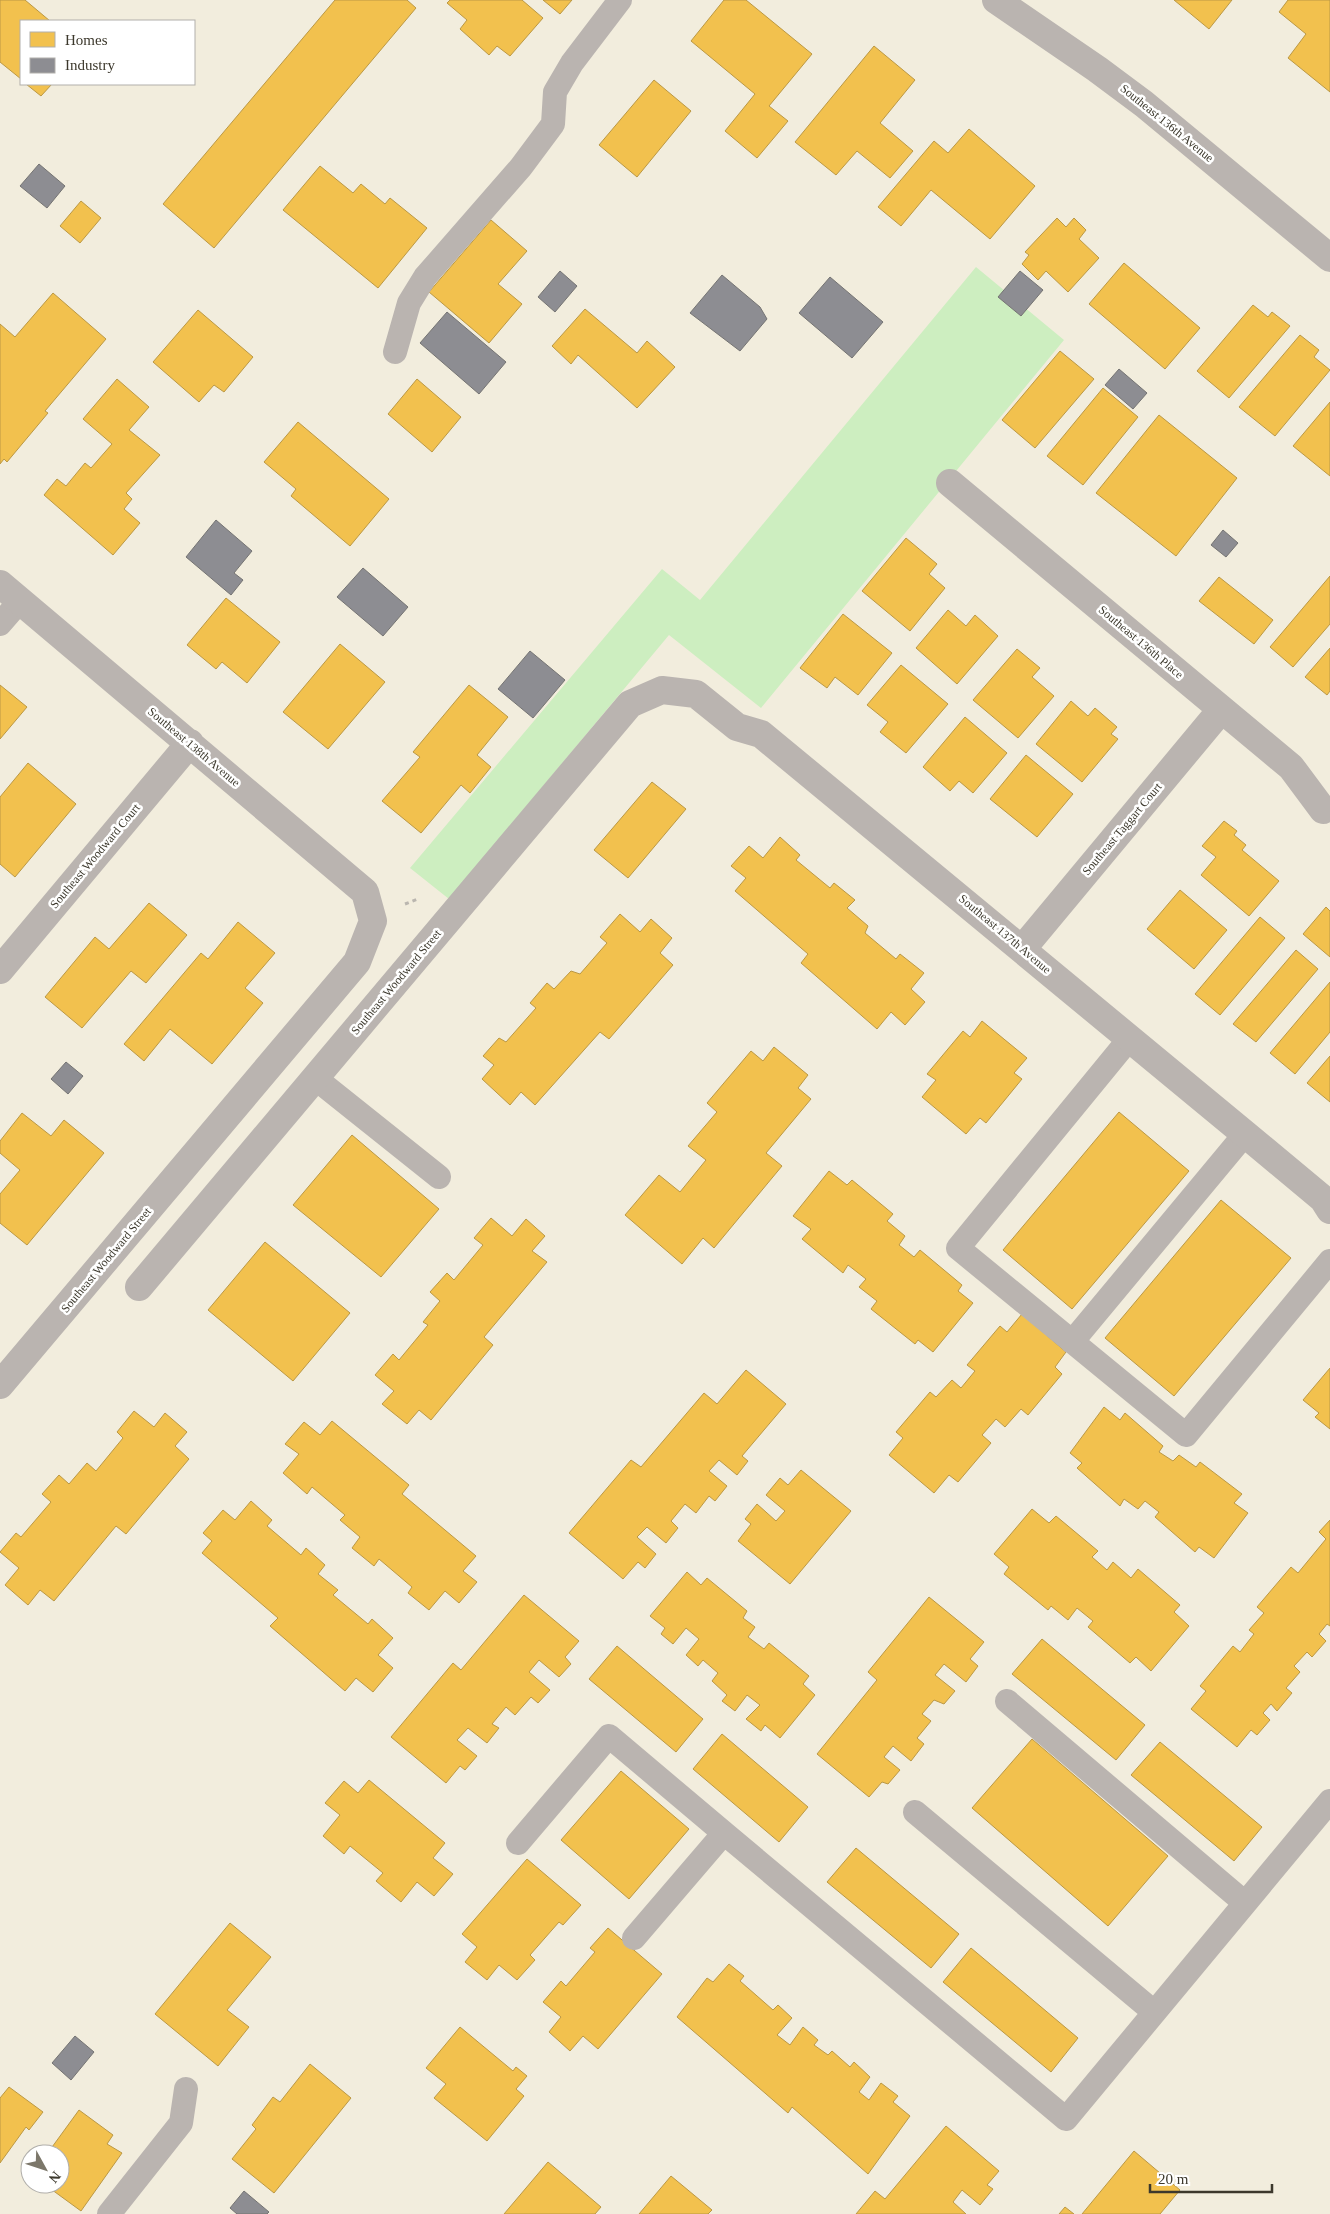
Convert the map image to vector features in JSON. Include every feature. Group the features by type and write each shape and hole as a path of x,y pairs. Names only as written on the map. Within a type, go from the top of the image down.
{"street":[{"name":"Southeast 136th Avenue","path":"996,0 1097,68 1144,104 1330,258"},
{"name":"Southeast 136th Place","path":"950,483 1291,768 1323,810"},
{"name":"Southeast 138th Avenue","path":"10,593 365,892 373,921"},
{"name":"Southeast 137th Avenue","path":"662,690 696,694 737,727 761,734 1023,948 1323,1199 1330,1210"},
{"name":"Southeast Woodward Street","path":"139,1287 630,704 662,690"},
{"name":"Southeast Taggart Court","path":"1023,948 1221,710"},
{"name":"Southeast Woodward Court","path":"0,970 190,743"},
{"name":"Southeast Woodward Street","path":"0,1385 357,962 373,921"}],"lane":[{"path":"395,352 409,303 425,277 521,167 553,124 555,92 572,63 620,0"},
{"path":"0,624 10,593"},
{"path":"1130,1038 958,1248 1186,1436 1330,1261"},
{"path":"315,1078 439,1177"},
{"path":"1072,1342 1245,1134"},
{"path":"1007,1701 1245,1903"},
{"path":"518,1842 609,1736 1066,2118 1330,1801"},
{"path":"915,1812 1154,2012"},
{"path":"634,1938 724,1833"},
{"path":"109,2214 180,2123 186,2089"}],"green space":[{"path":"976,267 1064,340 761,708 669,635 449,899 410,868 662,569 700,600"}],"building: Homes":[{"path":"0,0 25,0 49,20 20,20 20,78 0,62"},
{"path":"335,0 407,0 416,8 214,248 163,204"},
{"path":"450,0 522,0 543,18 510,56 497,46 489,55 460,29 467,20 447,3"},
{"path":"543,0 572,0 560,14"},
{"path":"724,0 746,0 812,54 769,106 788,121 757,158 725,131 755,94 691,41"},
{"path":"1174,0 1232,0 1209,29"},
{"path":"1288,0 1330,0 1330,92 1288,58 1306,34 1279,12"},
{"path":"874,46 915,80 880,123 913,151 890,178 857,151 836,175 795,142"},
{"path":"654,80 691,111 637,177 599,145"},
{"path":"27,85 51,85 41,96"},
{"path":"969,129 1035,186 990,239 931,190 901,226 878,207 934,141 948,153"},
{"path":"320,166 353,193 361,184 385,204 390,198 427,228 378,288 283,210"},
{"path":"81,201 101,218 80,243 60,226"},
{"path":"1057,218 1066,227 1074,218 1086,230 1079,239 1099,258 1068,292 1046,271 1038,280 1022,264 1029,255 1025,252"},
{"path":"491,220 527,251 498,284 522,304 489,343 429,292"},
{"path":"1124,263 1200,328 1165,369 1089,304"},
{"path":"53,293 106,339 45,411 48,413 7,462 4,459 0,464 0,324 15,337"},
{"path":"1253,305 1268,317 1272,312 1290,326 1229,398 1197,371"},
{"path":"585,309 637,353 647,341 675,367 637,408 578,355 571,364 552,346"},
{"path":"198,310 253,357 224,392 214,385 199,402 153,362"},
{"path":"1300,335 1319,350 1314,357 1330,370 1275,436 1239,407"},
{"path":"1060,351 1094,379 1035,448 1002,420"},
{"path":"117,379 149,407 129,430 160,455 126,493 132,499 124,509 140,523 113,555 44,495 57,479 66,486 85,463 91,468 112,444 83,419"},
{"path":"417,379 461,417 432,452 388,414"},
{"path":"1103,388 1138,417 1083,485 1047,456"},
{"path":"1330,402 1330,476 1293,446"},
{"path":"1159,415 1237,478 1176,556 1096,493"},
{"path":"298,422 389,499 350,546 291,496 296,489 264,462"},
{"path":"906,538 937,564 929,574 945,588 910,631 862,591"},
{"path":"1330,576 1330,624 1293,667 1270,647"},
{"path":"1219,577 1273,620 1254,644 1199,601"},
{"path":"226,598 280,642 247,683 222,662 216,669 187,645"},
{"path":"948,610 966,626 975,615 998,636 957,684 916,648"},
{"path":"843,614 892,653 858,695 835,677 827,688 800,668"},
{"path":"340,644 385,682 328,749 283,712"},
{"path":"1330,648 1330,691 1327,695 1305,677"},
{"path":"1017,649 1040,668 1032,677 1054,696 1018,738 973,700"},
{"path":"901,665 948,704 906,753 880,732 888,722 867,705"},
{"path":"0,685 27,707 0,739"},
{"path":"469,685 508,717 477,755 491,767 470,793 461,785 421,833 382,801 420,757 413,752"},
{"path":"1071,701 1088,716 1095,708 1117,727 1111,734 1118,739 1082,782 1036,744"},
{"path":"965,717 1007,753 973,793 959,781 950,791 923,767"},
{"path":"1026,755 1073,794 1037,837 990,799"},
{"path":"28,763 76,804 15,877 0,864 0,797"},
{"path":"652,782 686,809 628,878 594,850"},
{"path":"1224,821 1237,831 1234,835 1246,845 1242,850 1279,881 1249,916 1201,875 1216,857 1202,846"},
{"path":"780,837 800,855 796,860 830,888 834,883 855,900 847,908 868,926 865,933 896,959 900,954 924,973 911,989 925,1002 905,1025 891,1012 877,1029 801,963 808,954 735,891 746,878 731,866 749,846 763,858"},
{"path":"1180,890 1227,930 1194,969 1147,929"},
{"path":"149,903 187,935 146,983 131,971 82,1028 45,997 95,937 109,949"},
{"path":"1326,907 1330,911 1330,957 1303,934"},
{"path":"620,914 640,932 651,919 672,938 660,953 673,965 609,1039 600,1032 535,1105 521,1092 510,1105 482,1079 494,1065 483,1056 499,1038 506,1042 536,1008 530,1003 547,983 554,989 571,971 580,974 607,943 600,937"},
{"path":"1260,917 1285,938 1220,1015 1195,994"},
{"path":"238,922 275,953 245,988 263,1003 212,1064 170,1029 144,1061 124,1044 201,953 208,959"},
{"path":"1296,950 1318,969 1256,1042 1233,1024"},
{"path":"1330,982 1330,1032 1295,1074 1270,1053"},
{"path":"982,1021 1027,1058 1014,1073 1022,1079 986,1123 980,1118 966,1134 922,1097 936,1080 927,1074 963,1031 970,1037"},
{"path":"774,1047 808,1075 798,1088 811,1099 766,1153 782,1166 714,1248 703,1238 682,1264 625,1215 659,1175 680,1192 706,1160 688,1146 717,1112 707,1103 751,1051 763,1061"},
{"path":"1330,1056 1330,1102 1307,1083"},
{"path":"1119,1112 1189,1171 1072,1309 1003,1250"},
{"path":"22,1113 51,1136 64,1120 104,1153 27,1245 0,1223 0,1194 20,1170 0,1153 0,1141"},
{"path":"352,1135 439,1209 381,1277 293,1205"},
{"path":"829,1171 847,1185 852,1180 893,1214 887,1221 905,1236 899,1245 914,1257 920,1250 962,1285 958,1291 973,1303 933,1352 918,1340 915,1344 871,1309 877,1301 859,1287 866,1279 848,1265 843,1273 802,1239 811,1229 793,1216"},
{"path":"1221,1200 1291,1258 1174,1396 1105,1338"},
{"path":"491,1218 512,1236 526,1219 545,1236 532,1251 547,1262 484,1337 493,1345 431,1420 419,1410 407,1424 382,1404 394,1391 375,1375 393,1354 399,1360 428,1325 423,1322 440,1301 430,1292 447,1273 454,1280 483,1245 474,1238"},
{"path":"265,1242 350,1313 293,1381 208,1310"},
{"path":"1022,1314 1066,1352 1055,1367 1062,1374 1028,1415 1021,1409 1005,1427 996,1419 982,1435 991,1443 958,1482 949,1475 934,1493 889,1455 903,1438 896,1432 930,1392 936,1397 952,1380 961,1388 975,1371 967,1365 1000,1326 1007,1332"},
{"path":"1330,1368 1330,1429 1315,1417 1319,1413 1303,1400"},
{"path":"746,1370 786,1404 742,1456 748,1461 737,1475 719,1460 709,1471 727,1486 715,1501 709,1496 696,1513 685,1504 671,1521 678,1528 666,1543 647,1527 637,1537 656,1554 645,1568 638,1562 623,1579 569,1533 631,1460 641,1467 704,1393 717,1404"},
{"path":"1104,1407 1120,1420 1125,1413 1163,1446 1159,1452 1173,1461 1179,1455 1196,1467 1200,1462 1242,1494 1234,1503 1248,1513 1214,1558 1199,1547 1195,1552 1155,1517 1159,1512 1145,1501 1138,1509 1124,1499 1120,1506 1077,1468 1082,1463 1070,1453"},
{"path":"134,1411 154,1427 165,1413 187,1432 175,1446 189,1459 126,1534 116,1526 54,1601 40,1590 28,1605 5,1585 19,1568 0,1552 16,1533 21,1537 51,1502 42,1494 59,1475 69,1484 87,1463 96,1471 123,1438 117,1432"},
{"path":"332,1421 409,1485 402,1494 476,1556 463,1571 477,1582 459,1603 445,1591 429,1610 408,1593 412,1587 379,1559 374,1566 352,1548 360,1537 340,1520 345,1515 312,1487 307,1494 283,1473 299,1454 285,1444 304,1422 320,1435"},
{"path":"801,1470 851,1511 790,1584 738,1541 751,1524 745,1519 757,1504 776,1521 785,1511 766,1495 780,1478 788,1485"},
{"path":"251,1501 272,1520 267,1526 301,1555 306,1548 325,1565 318,1574 338,1590 333,1595 368,1624 372,1619 393,1638 378,1655 393,1668 373,1692 356,1678 345,1691 270,1626 278,1618 202,1553 212,1541 203,1533 223,1510 235,1520"},
{"path":"1032,1509 1049,1523 1056,1516 1098,1551 1092,1557 1107,1570 1113,1562 1131,1578 1138,1569 1180,1605 1174,1612 1189,1626 1151,1671 1136,1657 1130,1663 1088,1627 1093,1621 1077,1608 1068,1620 1051,1606 1048,1610 1004,1574 1009,1567 994,1554"},
{"path":"1330,1520 1330,1626 1327,1624 1319,1634 1326,1641 1312,1657 1307,1652 1294,1666 1300,1672 1286,1688 1292,1693 1277,1711 1271,1704 1263,1713 1270,1720 1257,1735 1251,1730 1237,1747 1191,1709 1206,1691 1200,1686 1233,1646 1240,1652 1254,1634 1249,1630 1264,1613 1257,1607 1291,1567 1298,1573 1326,1539 1319,1532"},
{"path":"687,1572 701,1585 707,1578 747,1611 743,1618 755,1627 748,1637 764,1649 769,1643 809,1676 803,1684 815,1695 780,1738 765,1725 761,1731 746,1719 760,1705 747,1695 735,1711 722,1701 727,1695 712,1681 718,1673 703,1660 698,1666 686,1655 699,1639 686,1628 673,1644 661,1634 665,1628 650,1616"},
{"path":"524,1595 579,1641 565,1657 571,1664 559,1677 539,1660 529,1672 550,1690 538,1703 531,1697 515,1715 506,1707 492,1724 499,1728 487,1743 468,1728 457,1740 477,1756 465,1770 460,1766 446,1783 391,1737 453,1663 461,1670"},
{"path":"929,1597 984,1642 970,1659 978,1666 966,1682 944,1664 935,1675 955,1691 944,1704 934,1700 922,1714 931,1721 917,1738 924,1744 911,1761 893,1746 884,1757 900,1770 888,1784 882,1782 869,1797 817,1754 877,1680 868,1672"},
{"path":"1042,1639 1145,1725 1116,1760 1012,1674"},
{"path":"617,1646 703,1719 676,1752 589,1679"},
{"path":"722,1734 808,1807 779,1842 693,1769"},
{"path":"1032,1739 1168,1856 1108,1926 972,1808"},
{"path":"1160,1742 1262,1827 1234,1861 1131,1775"},
{"path":"621,1771 689,1829 629,1899 561,1840"},
{"path":"369,1780 445,1843 433,1858 453,1874 434,1896 417,1882 401,1902 376,1881 383,1873 350,1846 344,1854 323,1836 340,1815 325,1803 344,1781 358,1793"},
{"path":"856,1848 959,1934 931,1968 827,1882"},
{"path":"527,1859 581,1905 563,1925 559,1922 530,1955 535,1960 517,1980 499,1965 487,1980 465,1962 477,1947 462,1934"},
{"path":"230,1923 271,1957 227,2010 249,2027 218,2066 155,2014"},
{"path":"608,1928 662,1974 598,2049 583,2036 570,2051 549,2032 561,2017 543,2002 561,1981 566,1986 595,1952 590,1948"},
{"path":"971,1948 1078,2038 1051,2072 943,1982"},
{"path":"729,1964 744,1976 740,1981 773,2010 778,2005 792,2018 777,2035 790,2045 803,2027 818,2040 814,2045 828,2055 832,2051 850,2067 854,2062 870,2077 859,2092 869,2100 881,2083 898,2096 893,2102 910,2116 868,2174 792,2107 788,2113 677,2017 707,1978 713,1982"},
{"path":"460,2027 513,2071 516,2067 527,2076 516,2089 524,2096 487,2141 434,2098 446,2084 426,2068"},
{"path":"310,2064 351,2098 274,2193 232,2159 256,2129 252,2125 273,2097 280,2102"},
{"path":"9,2087 43,2112 29,2130 26,2127 0,2163 0,2098"},
{"path":"79,2110 113,2135 107,2144 122,2153 81,2211 58,2194 70,2194 70,2144 54,2144"},
{"path":"946,2126 999,2171 987,2185 993,2189 980,2205 962,2190 953,2202 966,2214 856,2214 875,2191 885,2199"},
{"path":"1134,2151 1180,2190 1160,2214 1082,2214"},
{"path":"548,2162 601,2207 595,2214 504,2214"},
{"path":"671,2176 712,2210 708,2214 639,2214"},
{"path":"1065,2207 1074,2214 1059,2214"}],"building: Industry":[{"path":"39,164 65,186 47,208 20,186"},
{"path":"560,271 577,286 555,312 538,297"},
{"path":"1020,271 1043,290 1021,316 998,297"},
{"path":"722,275 760,307 767,319 740,351 690,313"},
{"path":"830,277 883,322 852,358 799,313"},
{"path":"447,312 506,362 479,394 420,343"},
{"path":"1119,369 1147,393 1133,409 1105,385"},
{"path":"216,520 252,551 234,573 243,580 231,595 186,557"},
{"path":"1223,530 1238,543 1226,557 1211,545"},
{"path":"363,568 408,607 383,636 337,597"},
{"path":"530,651 565,680 533,718 498,689"},
{"path":"66,1062 83,1076 68,1094 51,1079"},
{"path":"75,2036 94,2052 71,2080 52,2063"},
{"path":"244,2191 269,2212 267,2214 237,2214 230,2208"}]}
